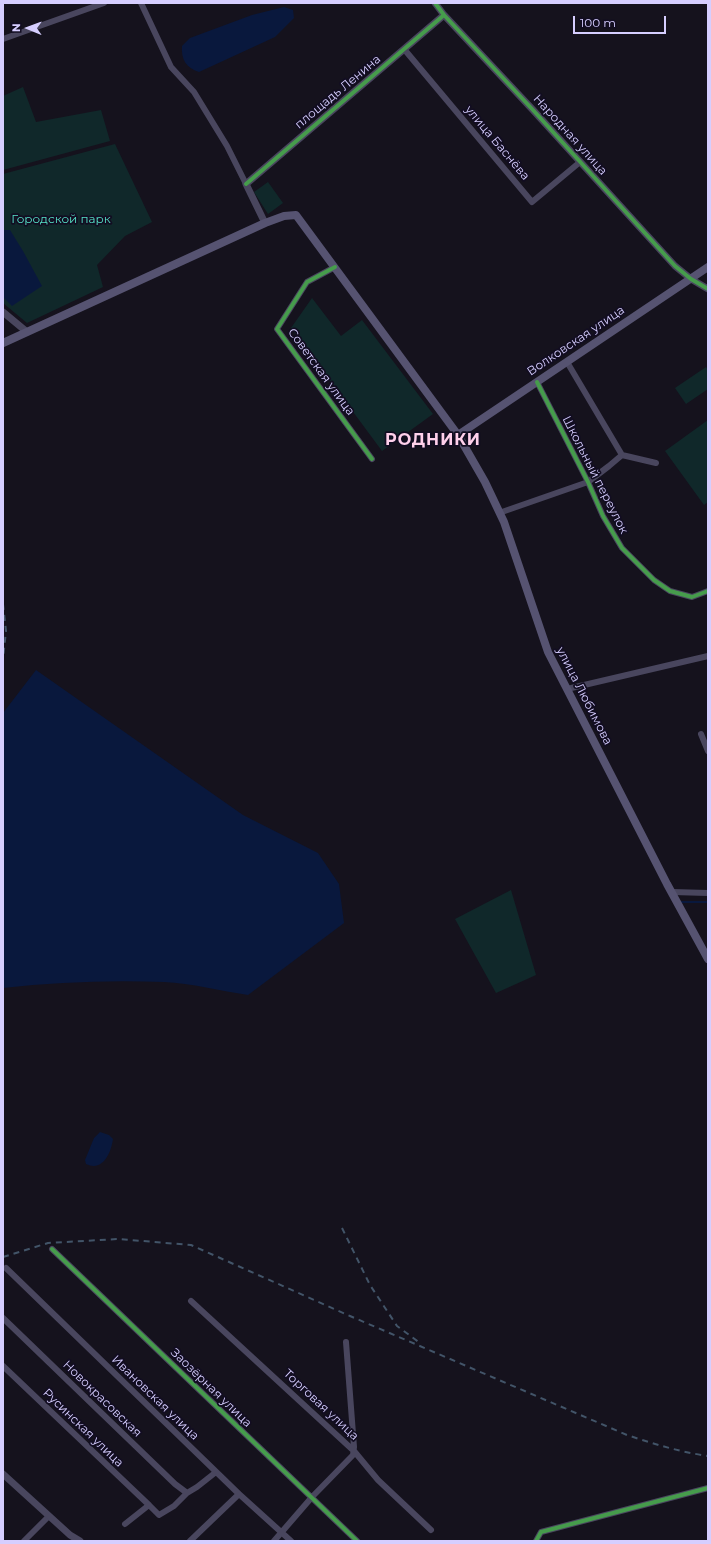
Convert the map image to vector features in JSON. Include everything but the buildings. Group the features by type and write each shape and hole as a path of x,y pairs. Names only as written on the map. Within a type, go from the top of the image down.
{"main road":[{"path":"3,342 264,223 284,216 296,215 458,435"},
{"name":"Волковская улица","path":"458,435 708,267"},
{"name":"улица Любимова","path":"458,435 485,482 500,513 548,652 708,959"}],"street":[{"path":"3,39 104,3"},
{"path":"141,3 171,67 194,92 227,146 264,223"},
{"name":"Народная улица","path":"435,3 444,15 675,266 691,279 708,289"},
{"name":"площадь Ленина","path":"246,184 444,15"},
{"name":"улица Баснёва","path":"404,49 532,202 580,162"},
{"name":"Советская улица","path":"335,267 307,282 277,329 372,459"},
{"path":"3,312 27,332"},
{"path":"567,362 622,455 656,463"},
{"name":"Школьный переулок","path":"537,382 588,482 602,516 622,548 654,580 670,591 692,597 708,591"},
{"path":"500,513 588,482 622,455"},
{"path":"567,688 708,656"},
{"path":"701,734 708,750"},
{"path":"675,898 708,893"},
{"name":"Заозёрная улица","path":"52,1249 357,1541"},
{"name":"Ивановская улица","path":"6,1268 216,1472 291,1541"},
{"name":"Торговая улица","path":"191,1301 354,1451 378,1480 431,1530"},
{"name":"Новокрасовская","path":"3,1318 175,1484 187,1493"},
{"path":"274,1541 353,1455 354,1451 346,1342"},
{"name":"Русинская улица","path":"3,1366 159,1515 174,1506 187,1493"},
{"path":"187,1493 216,1472"},
{"path":"3,1476 70,1535 80,1541"},
{"path":"536,1541 541,1532 708,1488"},
{"path":"190,1541 239,1494"},
{"path":"125,1524 149,1505"},
{"path":"24,1541 49,1516"}],"green space":[{"path":"23,87 36,122 101,110 110,141 3,170 3,96"},
{"name":"Городской парк","path":"115,144 152,222 125,236 97,265 103,287 27,323 3,303 3,174"},
{"path":"268,182 283,203 268,214 254,192"},
{"path":"312,298 341,336 362,320 433,414 382,451 291,328"},
{"path":"706,367 708,370 708,389 686,404 675,388"},
{"path":"708,420 708,502 704,505 665,451"},
{"path":"511,890 536,975 496,993 455,919"}],"water":[{"path":"284,7 293,10 294,18 275,37 199,72 191,68 185,62 182,55 182,46 190,38 252,15"},
{"path":"3,230 10,230 42,286 12,306 3,297"},
{"path":"36,670 243,815 318,853 339,884 344,923 248,995 195,985 164,982 83,982 3,988 3,713"},
{"path":"100,1132 109,1135 113,1139 108,1155 105,1160 97,1165 92,1166 86,1164 85,1160 94,1138"}],"waterway":[{"path":"680,902 708,902"}],"railway":[{"path":"3,604 6,631 3,659"},
{"path":"342,1228 370,1285 397,1326 420,1343"},
{"path":"3,1257 48,1243 118,1239 191,1245 350,1316 627,1435 667,1447 708,1456"}],"cycle path":[{"path":"435,3 444,15 675,266 691,279 708,289"},
{"path":"246,184 444,15"},
{"path":"335,267 307,282 277,329 372,459"},
{"path":"537,382 588,482 603,516 622,548 654,580 670,591 692,597 708,591"},
{"path":"52,1249 357,1541"},
{"path":"536,1541 541,1532 708,1488"}],"district":[{"name":"РОДНИКИ","path":"433,440"}]}
